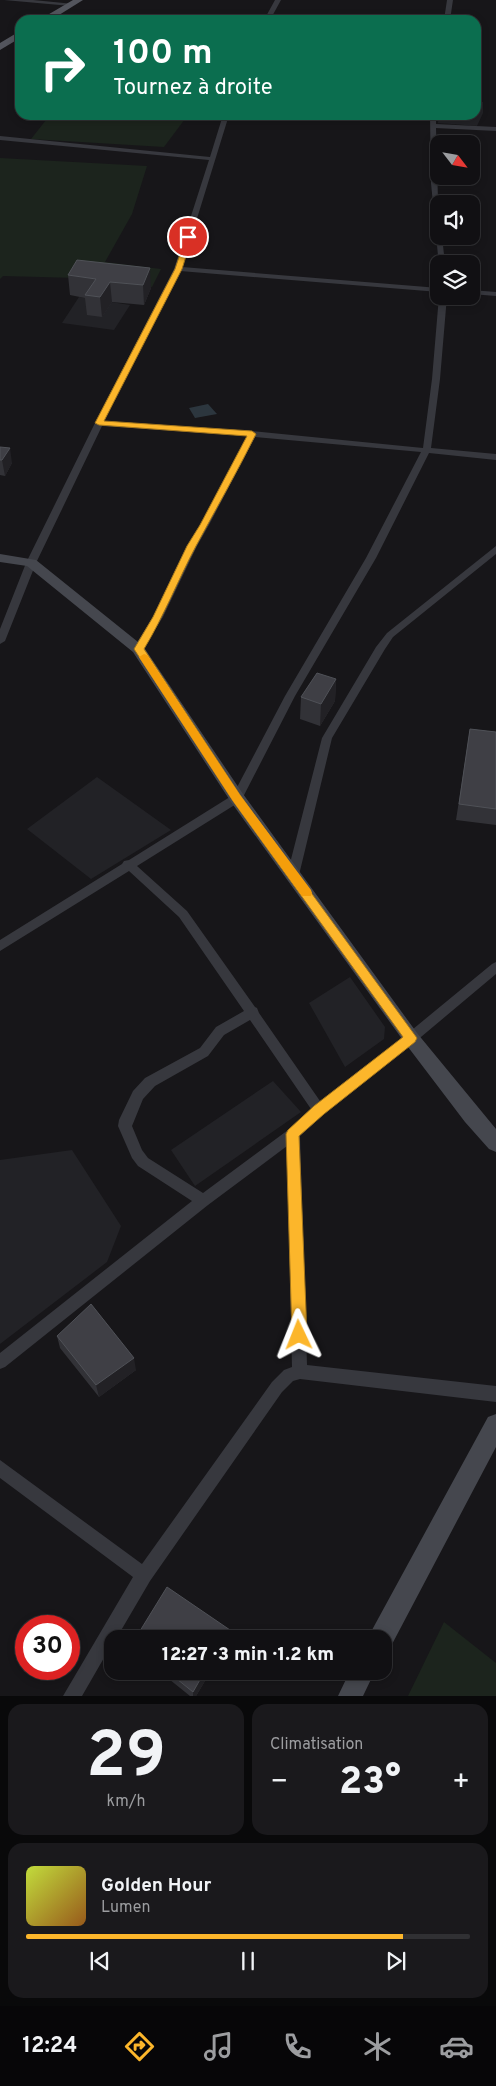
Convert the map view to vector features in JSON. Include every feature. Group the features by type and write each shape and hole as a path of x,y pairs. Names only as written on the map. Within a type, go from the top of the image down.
{"main road":[{"path":"55,15 75,2"},
{"path":"0,47 15,37"}],"street":[{"path":"7,0 75,2"},
{"path":"270,15 278,0"},
{"path":"448,15 450,0"},
{"path":"0,641 31,563 99,423 178,269 225,120"},
{"path":"433,120 434,184 440,255"},
{"path":"432,126 496,129"},
{"path":"0,138 213,159"},
{"path":"178,269 430,289"},
{"path":"480,293 496,294"},
{"path":"0,946 236,798 290,696 371,558 427,449 436,380 442,305"},
{"path":"99,423 252,434 496,456"},
{"path":"138,649 158,617 192,546 205,525 252,434"},
{"path":"293,875 327,738 381,647 390,635 496,549"},
{"path":"0,558 31,563 138,649 236,798 411,1038 472,1116 496,1143"},
{"path":"128,864 183,914 253,1012 319,1110"},
{"path":"0,1362 203,1201 293,1134 319,1110 411,1038 496,967"},
{"path":"203,1201 143,1162 137,1154 127,1132 126,1120 138,1095 150,1082 204,1052 220,1031 253,1012"},
{"path":"293,1134 300,1372"},
{"path":"72,1696 144,1575 277,1386 288,1375 300,1372 496,1394"},
{"path":"386,1630 496,1425"},
{"path":"0,1468 144,1575"},
{"path":"350,1696 358,1680"}],"shaded area":[{"path":"481,102 483,102 481,117"},
{"path":"46,120 184,120 164,147 31,139"},
{"path":"438,120 480,120 477,126 438,123"},
{"path":"0,158 147,166 132,214 105,262 161,269 152,287 77,278 3,276 0,279"},
{"path":"79,297 130,305 114,330 62,323"},
{"path":"208,404 217,414 195,418 189,408"},
{"path":"97,777 171,830 91,879 27,829"},
{"path":"350,977 385,1027 384,1039 345,1067 309,1003"},
{"path":"273,1081 301,1112 195,1186 171,1150"},
{"path":"72,1150 121,1226 107,1262 0,1344 0,1160"},
{"path":"444,1622 496,1663 496,1696 408,1696"}],"building":[{"path":"77,260 150,268 143,285 110,282 100,297 85,295 96,279 68,275"},
{"path":"0,447 10,448 2,460 0,460"},
{"path":"317,673 336,679 321,704 301,697"},
{"path":"470,729 496,732 496,809 459,804"},
{"path":"91,1304 134,1358 96,1385 57,1336"},
{"path":"167,1587 230,1630 141,1630"},
{"path":"178,1680 200,1680 193,1692"}],"slow traffic":[{"path":"144,657 236,798 306,893"}],"route":[{"path":"188,237 178,269 99,423 252,434 205,525 192,546 158,617 138,649 236,798 411,1038 319,1110 293,1134 299,1335"}]}
